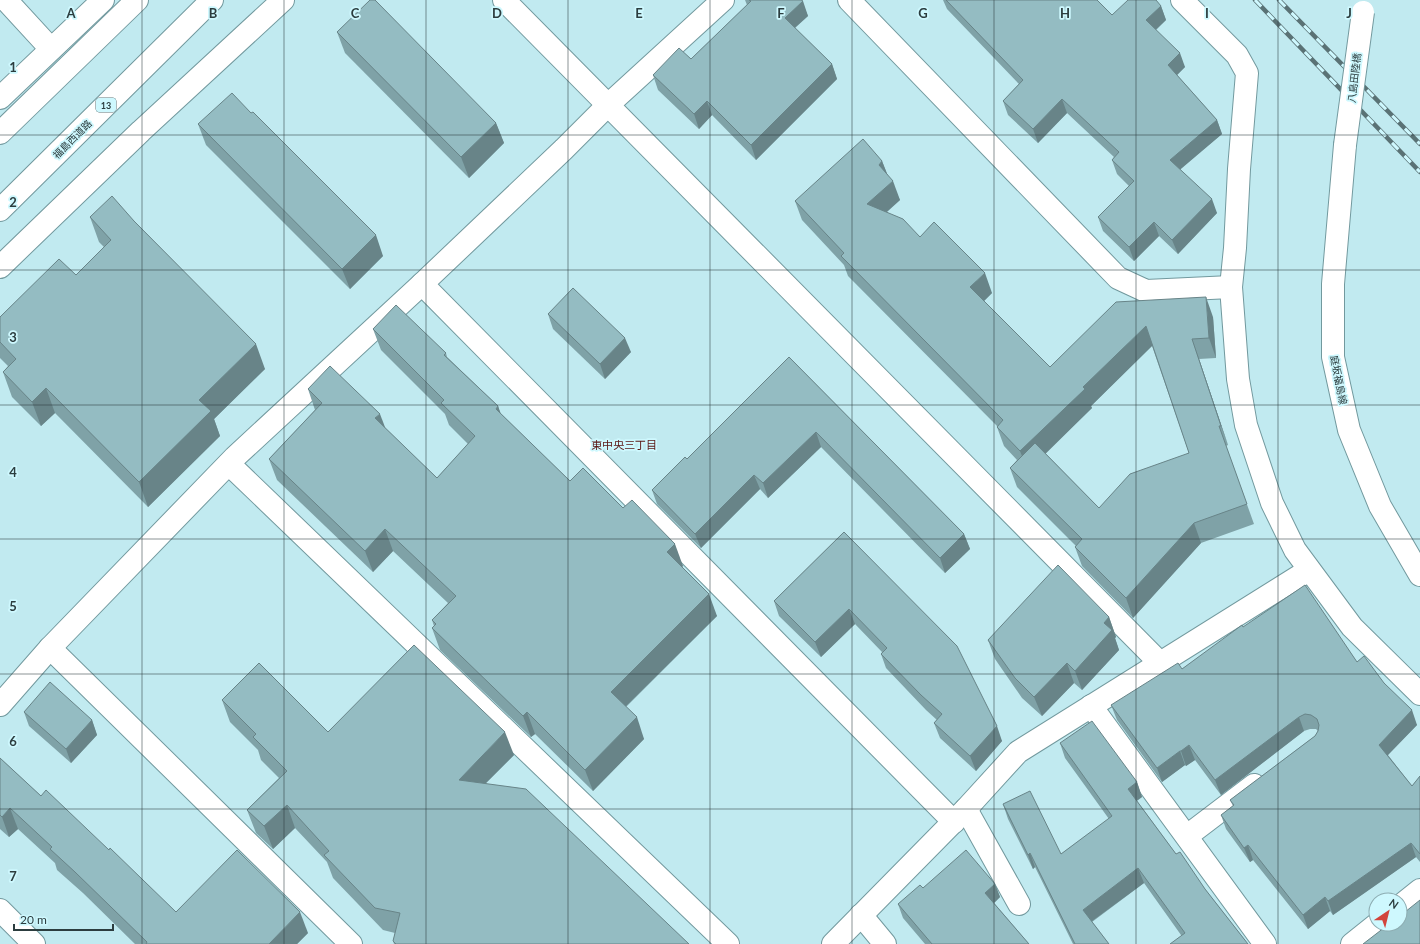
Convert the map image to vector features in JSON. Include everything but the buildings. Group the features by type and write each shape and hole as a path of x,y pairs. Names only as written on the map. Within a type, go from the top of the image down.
{"main road":[{"path":"6,0 51,49"},
{"path":"0,98 103,0"},
{"path":"0,133 138,0"},
{"name":"福島西道路","path":"0,210 212,0"},
{"path":"0,268 141,131 283,0"},
{"path":"504,0 1160,664"},
{"path":"0,705 50,648 229,464 422,284 608,105 723,0"},
{"path":"849,0 1118,278 1146,291 1231,287"},
{"path":"1182,0 1237,55 1247,73 1231,287 1238,379 1246,425 1272,503 1294,550 1352,626 1420,694"},
{"name":"八島田陸橋","path":"1345,145 1363,6"},
{"name":"庭坂福島線","path":"1345,145 1333,284 1333,357 1348,430 1380,506 1420,575"},
{"path":"422,284 960,816 1019,904"},
{"path":"229,464 728,944"},
{"path":"833,944 960,816 1018,752 1309,570"},
{"path":"50,648 351,944"},
{"path":"1091,706 1265,944"},
{"path":"1187,836 1268,774"},
{"path":"1408,900 1420,890"},
{"path":"0,910 34,944"},
{"path":"861,915 885,944"},
{"path":"1352,944 1368,931"}],"railway":[{"path":"1255,0 1420,172"},
{"path":"1279,0 1420,144"}],"district":[{"name":"東中央三丁目","path":"624,444"}]}
